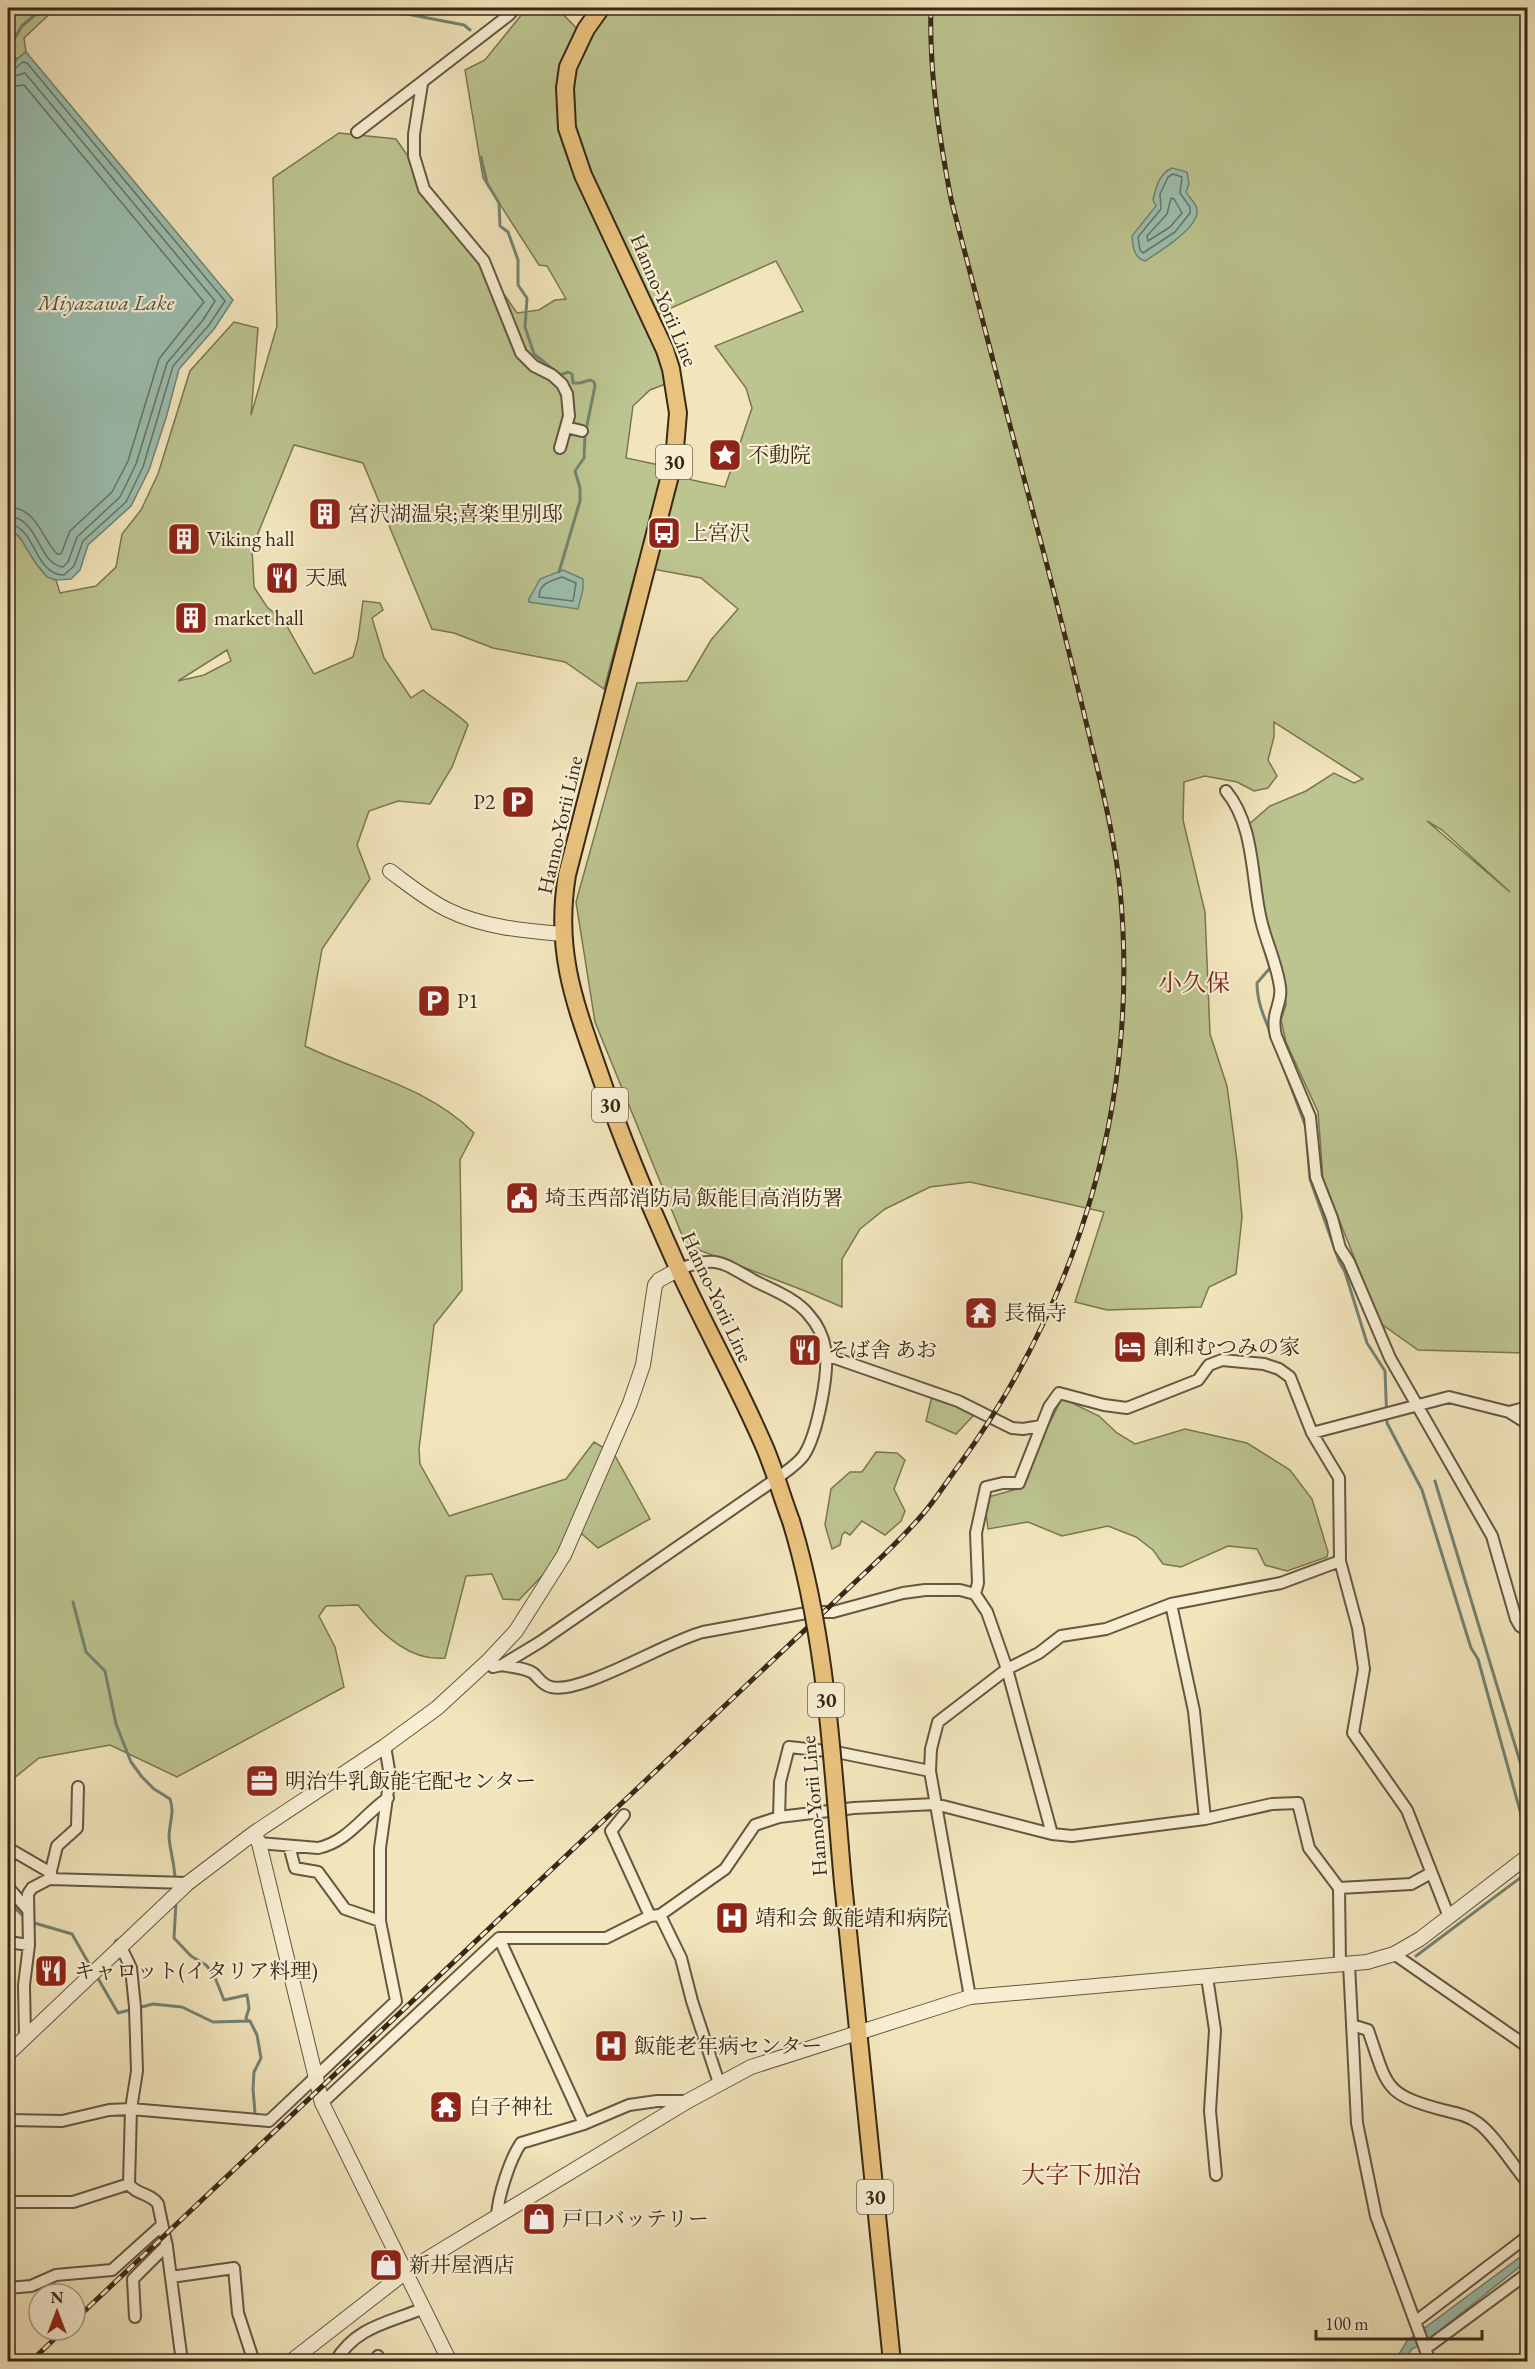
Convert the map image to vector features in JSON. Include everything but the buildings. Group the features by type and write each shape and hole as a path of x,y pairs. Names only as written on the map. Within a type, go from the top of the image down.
{"main road":[{"name":"Hanno-Yorii Line","path":"601,8 586,29 568,67 565,88 567,128 583,175 665,350 675,384 678,429 674,460 567,875 562,934 567,974 580,1020 615,1118 679,1269 764,1448 791,1521 811,1597 824,1672 843,1883 892,2361"}],"street":[{"path":"357,132 422,84 515,8"},
{"path":"422,84 414,134 414,156 424,189 484,261 521,353 534,366 552,375 562,384 569,405 560,448"},
{"path":"566,427 582,431"},
{"path":"1226,791 1239,812 1251,858 1261,919 1281,989 1273,1024 1310,1117 1316,1178 1340,1248 1349,1262 1390,1358 1415,1406 1492,1536 1516,1619 1527,1631"},
{"path":"390,871 420,893 454,913 508,927 562,934"},
{"path":"8,2054 120,1945 189,1882 256,1838 437,1708 487,1662 516,1631 564,1555 625,1414 643,1365 655,1286 659,1280 698,1262 718,1261 793,1301 809,1314 818,1328 826,1355 826,1377 810,1443 803,1456 776,1479 540,1642 502,1665"},
{"path":"826,1355 958,1401 1012,1428 1041,1426"},
{"path":"975,1594 978,1583 976,1533 986,1487 1003,1483 1018,1483 1049,1407 1059,1393 1104,1405 1127,1408 1198,1380 1209,1365 1222,1360 1264,1364 1279,1369 1290,1377 1312,1433 1339,1478 1340,1561 1358,1628 1364,1669 1353,1733 1407,1810 1449,1917"},
{"path":"1312,1433 1449,1397 1509,1412 1527,1424"},
{"path":"1509,1412 1527,1407"},
{"path":"970,1997 930,1771 931,1749 938,1722 1007,1669 1039,1653 1061,1636 1106,1629 1171,1604 1281,1583 1340,1561"},
{"path":"487,1662 493,1666 502,1665 531,1672 543,1684 551,1688 561,1688 601,1677 687,1636 703,1632 812,1612 833,1612 914,1591 960,1590 975,1594 987,1612 1007,1669 1052,1834"},
{"path":"1171,1604 1194,1711 1204,1819"},
{"path":"8,2120 62,2121 110,2110 131,2109 269,2121 396,2001 380,1921 380,1848 390,1776 385,1746"},
{"path":"779,1817 780,1782 789,1747 846,1754 930,1771"},
{"path":"26,2037 24,1985 29,1945 28,1894 32,1888 50,1876 57,1846 77,1828 78,1787"},
{"path":"256,1838 289,1846 328,1846 345,1837 388,1798"},
{"path":"322,2103 499,1938 606,1938 655,1915 725,1869 755,1825 779,1817 854,1808 935,1804 1052,1834 1072,1836 1204,1819 1272,1804 1298,1803 1309,1848 1319,1865 1339,1888 1352,2025 1357,2123 1376,2216 1430,2361"},
{"path":"624,1815 610,1831 681,1958 692,2001 719,2083"},
{"path":"256,1838 322,2103 450,2361"},
{"path":"289,1846 295,1868 318,1872 345,1909 380,1921"},
{"path":"8,1848 50,1876 189,1882"},
{"path":"290,2361 406,2271 719,2083 751,2067 970,1997 1367,1962 1394,1954 1420,1940 1527,1856"},
{"path":"1339,1888 1411,1884 1431,1873"},
{"path":"8,1887 28,1910"},
{"path":"499,1938 584,2124"},
{"path":"8,1942 29,1945"},
{"path":"120,1945 130,1968 135,2007 137,2071 131,2109 129,2184 133,2190 155,2199 158,2204 167,2245 182,2361"},
{"path":"1394,1954 1527,2047"},
{"path":"1207,1977 1215,2030 1210,2111 1216,2175"},
{"path":"1352,2025 1368,2030 1384,2076 1401,2097 1462,2115 1479,2123 1527,2183"},
{"path":"497,2216 497,2205 515,2151 521,2142 584,2124 629,2105 657,2101 688,2102"},
{"path":"8,2202 73,2202 129,2184"},
{"path":"8,2288 31,2286 56,2275 112,2270 162,2225"},
{"path":"1416,2325 1527,2236"},
{"path":"135,2316 133,2279 167,2245"},
{"path":"171,2277 234,2268 238,2313 254,2361"},
{"path":"1425,2347 1527,2272"},
{"path":"335,2361 344,2347 359,2334 424,2308"}],"green space":[{"path":"8,8 56,8 24,38 26,52 8,66"},
{"path":"527,8 557,8 586,38 611,8 1527,8 1527,1353 1418,1350 1380,1323 1323,1179 1318,1112 1286,1042 1281,1020 1286,1005 1285,982 1240,832 1270,806 1306,791 1334,773 1354,783 1363,779 1274,722 1274,737 1268,760 1277,776 1268,788 1254,791 1237,782 1205,776 1184,782 1183,820 1205,912 1210,1034 1227,1086 1242,1217 1236,1274 1209,1287 1201,1307 1107,1310 1075,1302 1104,1212 970,1182 930,1187 885,1209 860,1229 842,1259 842,1307 686,1245 595,1022 576,902 637,683 687,681 711,640 738,609 701,578 637,566 604,689 565,662 493,648 454,633 432,629 363,463 294,445 252,548 254,587 267,607 284,621 314,674 353,657 363,601 380,603 383,610 372,618 384,658 411,698 423,690 468,725 452,767 430,804 398,801 369,811 357,845 370,879 322,949 305,1046 415,1092 456,1117 474,1133 460,1160 462,1290 434,1325 419,1449 420,1464 449,1516 566,1479 594,1442 614,1454 650,1519 598,1548 582,1534 519,1600 503,1599 492,1574 466,1576 445,1658 432,1658 407,1650 385,1635 358,1605 326,1606 319,1616 335,1647 344,1687 177,1777 110,1745 39,1758 8,1783 8,529 22,540 41,570 56,580 60,593 96,586 116,567 122,534 141,510 158,474 190,371 234,322 258,328 251,415 277,326 273,178 339,133 396,139 517,313 539,310 555,300 566,299 547,266 539,265 483,178 465,70 485,60","holes":["776,261 803,311 715,346 746,388 752,408 725,487 692,480 664,466 626,458 633,406 650,390 668,383 650,337 660,313","227,650 231,661 204,675 178,681","1427,821 1442,830 1510,892"]},
{"path":"932,1396 972,1410 973,1416 956,1434 926,1421"},
{"path":"1062,1398 1099,1416 1117,1433 1135,1444 1185,1429 1247,1443 1290,1470 1312,1499 1328,1552 1327,1557 1287,1571 1265,1565 1257,1549 1228,1546 1181,1567 1163,1564 1153,1550 1136,1537 1108,1526 1062,1536 1028,1522 988,1529 986,1513 988,1497 1017,1489"},
{"path":"876,1452 897,1453 905,1460 894,1489 905,1511 901,1521 885,1535 862,1521 850,1535 845,1532 840,1545 832,1549 825,1525 831,1489 850,1472 862,1472"}],"water":[{"name":"Miyazawa Lake","path":"26,52 233,300 214,329 179,369 149,470 131,506 88,545 80,570 71,579 56,580 47,577 19,536 8,529 8,66"},
{"path":"1172,168 1187,172 1189,184 1186,192 1197,210 1195,220 1183,233 1145,261 1136,254 1132,236 1156,206 1153,200 1157,186 1161,177"},
{"path":"563,570 583,579 578,609 529,602 540,579"},
{"path":"1527,2252 1527,2261 1429,2339 1412,2349 1403,2361 1394,2362 1407,2341"}],"waterway":[{"path":"16,60 8,49 22,26 43,8"},
{"path":"144,13 150,8"},
{"path":"376,8 464,25 470,30"},
{"path":"481,157 487,183 499,203 500,226 508,232 518,260 518,285 527,298 525,327 534,354 560,375 568,372 572,374 573,383 590,380 595,386 585,435 584,458 575,471 580,488 580,501 559,572"},
{"path":"1264,947 1270,968 1257,983 1257,990 1261,1009 1271,1034"},
{"path":"1282,1063 1306,1127"},
{"path":"1307,1142 1310,1179 1345,1272 1367,1343 1385,1371 1387,1423 1422,1490 1471,1648 1478,1659 1527,1836"},
{"path":"1435,1481 1528,1788"},
{"path":"73,1602 86,1652 105,1671 116,1724 131,1762 154,1789 170,1799 172,1813 169,1837 175,1880"},
{"path":"1416,1956 1528,1872"},
{"path":"8,1901 26,1919"},
{"path":"176,1902 174,1938 191,1956 206,1965 214,1975 224,2000 247,1995 249,2008 246,2018 248,2021"},
{"path":"31,1922 72,1934 92,1969"},
{"path":"96,1975 118,2013 153,2004 182,2007 213,2022 250,2021 257,2035 261,2058 254,2072 255,2113"}],"railway":[{"path":"87,2309 911,1527 937,1496 1002,1401 1038,1333 1069,1264 1093,1192 1110,1118 1120,1043 1124,966 1120,889 1101,782 951,199 936,104 931,8"},
{"path":"30,2362 51,2342"}],"place":[{"name":"不動院","path":"725,455"},
{"name":"宮沢湖温泉;喜楽里別邸","path":"325,514"},
{"name":"上宮沢","path":"664,533"},
{"name":"Viking hall","path":"184,539"},
{"name":"天風","path":"282,578"},
{"name":"market hall","path":"191,618"},
{"name":"P2","path":"518,802"},
{"name":"P1","path":"434,1001"},
{"name":"埼玉西部消防局 飯能日高消防署","path":"522,1198"},
{"name":"長福寺","path":"981,1313"},
{"name":"創和むつみの家","path":"1130,1347"},
{"name":"そば舎 あお","path":"805,1350"},
{"name":"明治牛乳飯能宅配センター","path":"262,1781"},
{"name":"靖和会 飯能靖和病院","path":"732,1918"},
{"name":"キャロット(イタリア料理)","path":"51,1971"},
{"name":"飯能老年病センター","path":"611,2046"},
{"name":"白子神社","path":"446,2107"},
{"name":"戸口バッテリー","path":"539,2219"},
{"name":"新井屋酒店","path":"386,2265"}],"district":[{"name":"小久保","path":"1194,983"},
{"name":"大字下加治","path":"1081,2175"}]}
